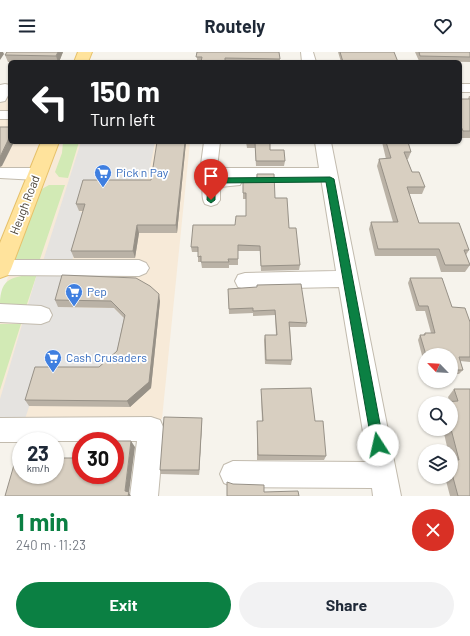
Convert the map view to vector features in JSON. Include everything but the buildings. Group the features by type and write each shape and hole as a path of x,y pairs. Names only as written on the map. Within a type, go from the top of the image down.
{"main road":[{"name":"Heugh Road","path":"1,262 49,144"}],"street":[{"path":"212,144 208,172 329,176"},
{"path":"233,474 385,485 323,144"},
{"path":"0,173 37,174"},
{"path":"211,200 211,182 213,181 329,176"},
{"path":"1,262 139,268"},
{"path":"246,281 348,279"},
{"path":"0,313 41,315"},
{"path":"0,430 151,429 144,496"}],"shaded area":[{"path":"0,89 8,89 8,144 42,144 29,176 0,175"},
{"path":"57,144 190,144 162,419 25,419 0,421 0,301"},
{"path":"80,144 155,144 149,173 143,180 79,211 85,214 72,261 43,261"},
{"path":"37,274 68,274 58,307 114,308 127,321 120,358 102,373 40,373 25,419 0,421 0,399"}],"green space":[{"path":"63,144 78,144 68,178 59,177 55,172 62,153"},
{"path":"49,185 65,185 39,262 17,260 15,258 40,190"},
{"path":"37,274 25,310 0,305 1,295 6,283 15,277"},
{"path":"0,324 21,324 0,390"}],"place":[{"name":"Pick n Pay","path":"103,188"},
{"name":"Pep","path":"74,307"},
{"name":"Cash Crusaders","path":"53,373"}],"route":[{"path":"211,200 212,181 330,179 378,445"}]}
